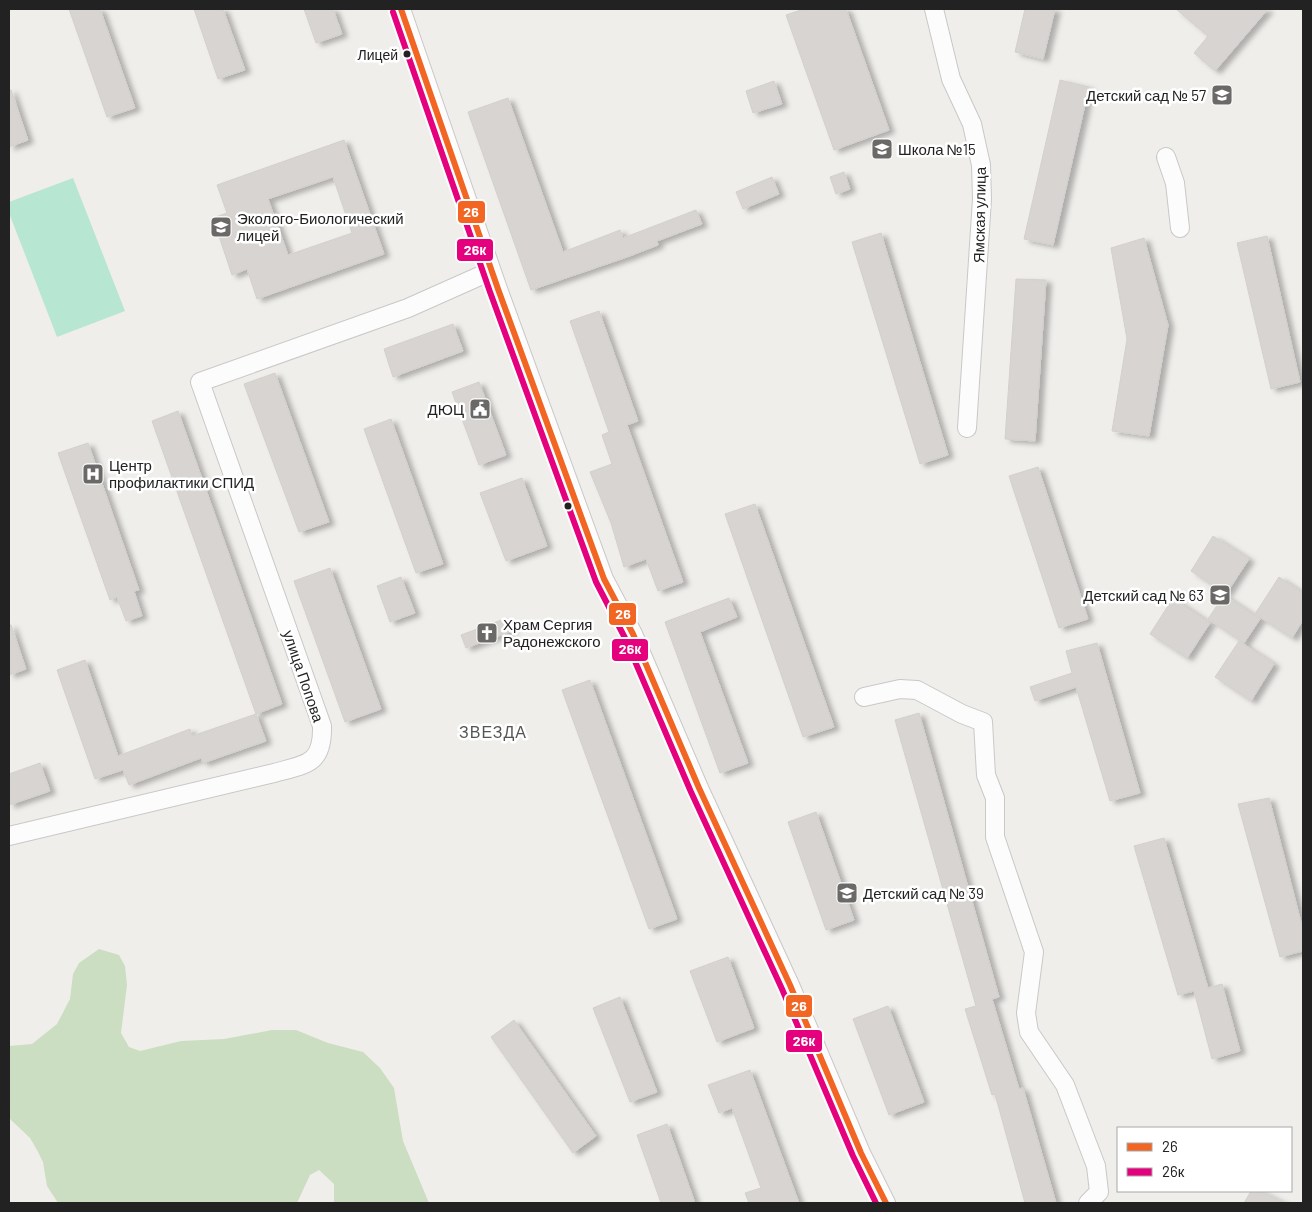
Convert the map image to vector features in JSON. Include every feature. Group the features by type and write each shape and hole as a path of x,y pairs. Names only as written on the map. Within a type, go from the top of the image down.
{"street":[{"path":"401,9 491,271 604,579 633,634 699,788 790,985 861,1153 886,1203"},
{"name":"Ямская улица","path":"934,9 951,79 972,124 981,165 982,199 966,428"},
{"path":"1166,157 1175,183 1180,228"},
{"name":"улица Попова","path":"9,836 312,761 322,745 322,726 200,382 408,308 491,271"},
{"path":"864,697 900,689 917,690 962,714 984,722 986,775 995,798 995,837 1034,952 1026,1013 1029,1032 1065,1085 1096,1166 1099,1192 1088,1203"}],"green space":[{"path":"73,178 125,311 57,337 9,213 9,202"},
{"path":"99,949 119,955 125,966 127,985 121,1033 129,1047 140,1051 181,1041 224,1039 272,1030 296,1030 328,1043 363,1052 380,1068 394,1088 403,1141 429,1203 334,1203 334,1184 319,1170 310,1175 297,1203 58,1203 47,1186 43,1162 37,1150 30,1138 9,1118 9,1046 32,1044 57,1024 70,999 73,974 79,963"}],"building":[{"path":"69,9 100,9 135,108 107,117"},
{"path":"194,9 223,9 245,70 218,79"},
{"path":"304,9 333,9 342,34 316,43"},
{"path":"804,9 846,9 889,130 834,150 786,15"},
{"path":"1025,9 1055,9 1043,59 1015,52"},
{"path":"1176,9 1268,9 1215,71 1194,53 1208,36"},
{"path":"1060,80 1089,87 1053,245 1024,239"},
{"path":"774,81 782,104 753,113 746,91"},
{"path":"9,90 11,90 28,140 9,147"},
{"path":"508,98 563,252 620,230 623,238 696,210 702,224 657,241 658,245 630,256 531,290 468,112"},
{"path":"344,140 384,254 257,299 247,269 232,275 213,218 227,213 217,185","holes":["333,177 352,233 288,255 268,199"]},
{"path":"844,172 850,189 836,194 830,177"},
{"path":"772,177 779,194 743,209 736,192"},
{"path":"881,233 948,455 920,464 852,242"},
{"path":"1267,236 1300,382 1271,389 1237,243"},
{"path":"1144,238 1168,325 1149,436 1112,431 1127,339 1111,248"},
{"path":"1016,279 1046,280 1035,441 1005,439"},
{"path":"599,311 638,421 627,425 683,582 658,591 646,559 624,567 611,523 590,472 612,464 602,435 609,432 570,321"},
{"path":"453,324 463,351 393,377 384,349"},
{"path":"275,373 329,522 299,532 244,384"},
{"path":"479,382 506,455 479,465 452,392"},
{"path":"178,411 282,704 256,714 152,421"},
{"path":"391,419 443,564 416,573 364,429"},
{"path":"88,443 139,590 134,591 142,616 126,621 117,597 110,600 58,453"},
{"path":"1038,467 1088,619 1059,628 1009,476"},
{"path":"522,478 547,546 506,561 480,493"},
{"path":"755,504 834,727 803,737 725,514"},
{"path":"1213,536 1249,559 1226,594 1191,571"},
{"path":"330,568 381,709 345,722 294,581"},
{"path":"401,577 415,613 390,622 377,586"},
{"path":"1279,577 1303,593 1303,620 1292,638 1255,614"},
{"path":"1224,595 1260,619 1244,643 1208,619"},
{"path":"729,598 737,617 700,632 748,763 720,773 665,622"},
{"path":"1173,598 1210,623 1187,658 1150,634"},
{"name":"Храм Сергия Радонежского","path":"507,618 512,631 466,648 461,635"},
{"path":"9,625 11,625 26,669 9,675"},
{"path":"1239,641 1274,664 1251,701 1215,677"},
{"path":"1097,643 1140,793 1110,801 1076,687 1035,701 1030,687 1072,673 1066,651"},
{"path":"85,660 118,756 190,729 192,736 256,714 266,741 203,763 201,758 129,785 123,770 95,779 57,670"},
{"path":"590,680 677,919 649,929 562,690"},
{"path":"919,713 999,997 992,999 1019,1089 1023,1088 1056,1203 1025,1203 995,1094 992,1095 965,1009 976,1006 895,720"},
{"path":"40,763 50,791 9,805 9,774"},
{"path":"1269,798 1303,930 1303,951 1280,957 1238,804"},
{"path":"816,812 854,920 826,930 788,822"},
{"path":"1164,838 1208,988 1222,984 1240,1051 1212,1059 1194,991 1178,995 1134,846"},
{"path":"728,957 754,1028 717,1042 690,971"},
{"path":"620,997 657,1092 630,1102 593,1008"},
{"path":"888,1006 924,1102 889,1115 853,1019"},
{"path":"514,1020 596,1136 573,1153 491,1037"},
{"path":"750,1070 799,1203 749,1203 745,1193 761,1188 732,1108 719,1113 708,1085"},
{"path":"667,1124 695,1203 661,1203 637,1135"},
{"path":"1250,1192 1263,1192 1285,1203 1244,1203"}],"transit line":[{"name":"26","path":"401,9 498,289 604,579 633,634 699,788 790,985 861,1153 886,1203"},
{"name":"26к","path":"393,12 490,292 596,582 625,638 691,792 782,989 853,1156 876,1203"}],"place":[{"name":"Лицей","path":"407,54"},
{"name":"Детский сад № 57","path":"1222,95"},
{"name":"Школа №15","path":"882,149"},
{"name":"Эколого-Биологический лицей","path":"221,227"},
{"name":"ДЮЦ","path":"480,409"},
{"name":"Центр профилактики СПИД","path":"93,474"},
{"name":"Детский сад № 63","path":"1220,595"},
{"name":"Храм Сергия Радонежского","path":"487,633"},
{"name":"Детский сад № 39","path":"847,893"}],"district":[{"name":"ЗВЕЗДА","path":"493,731"}]}
